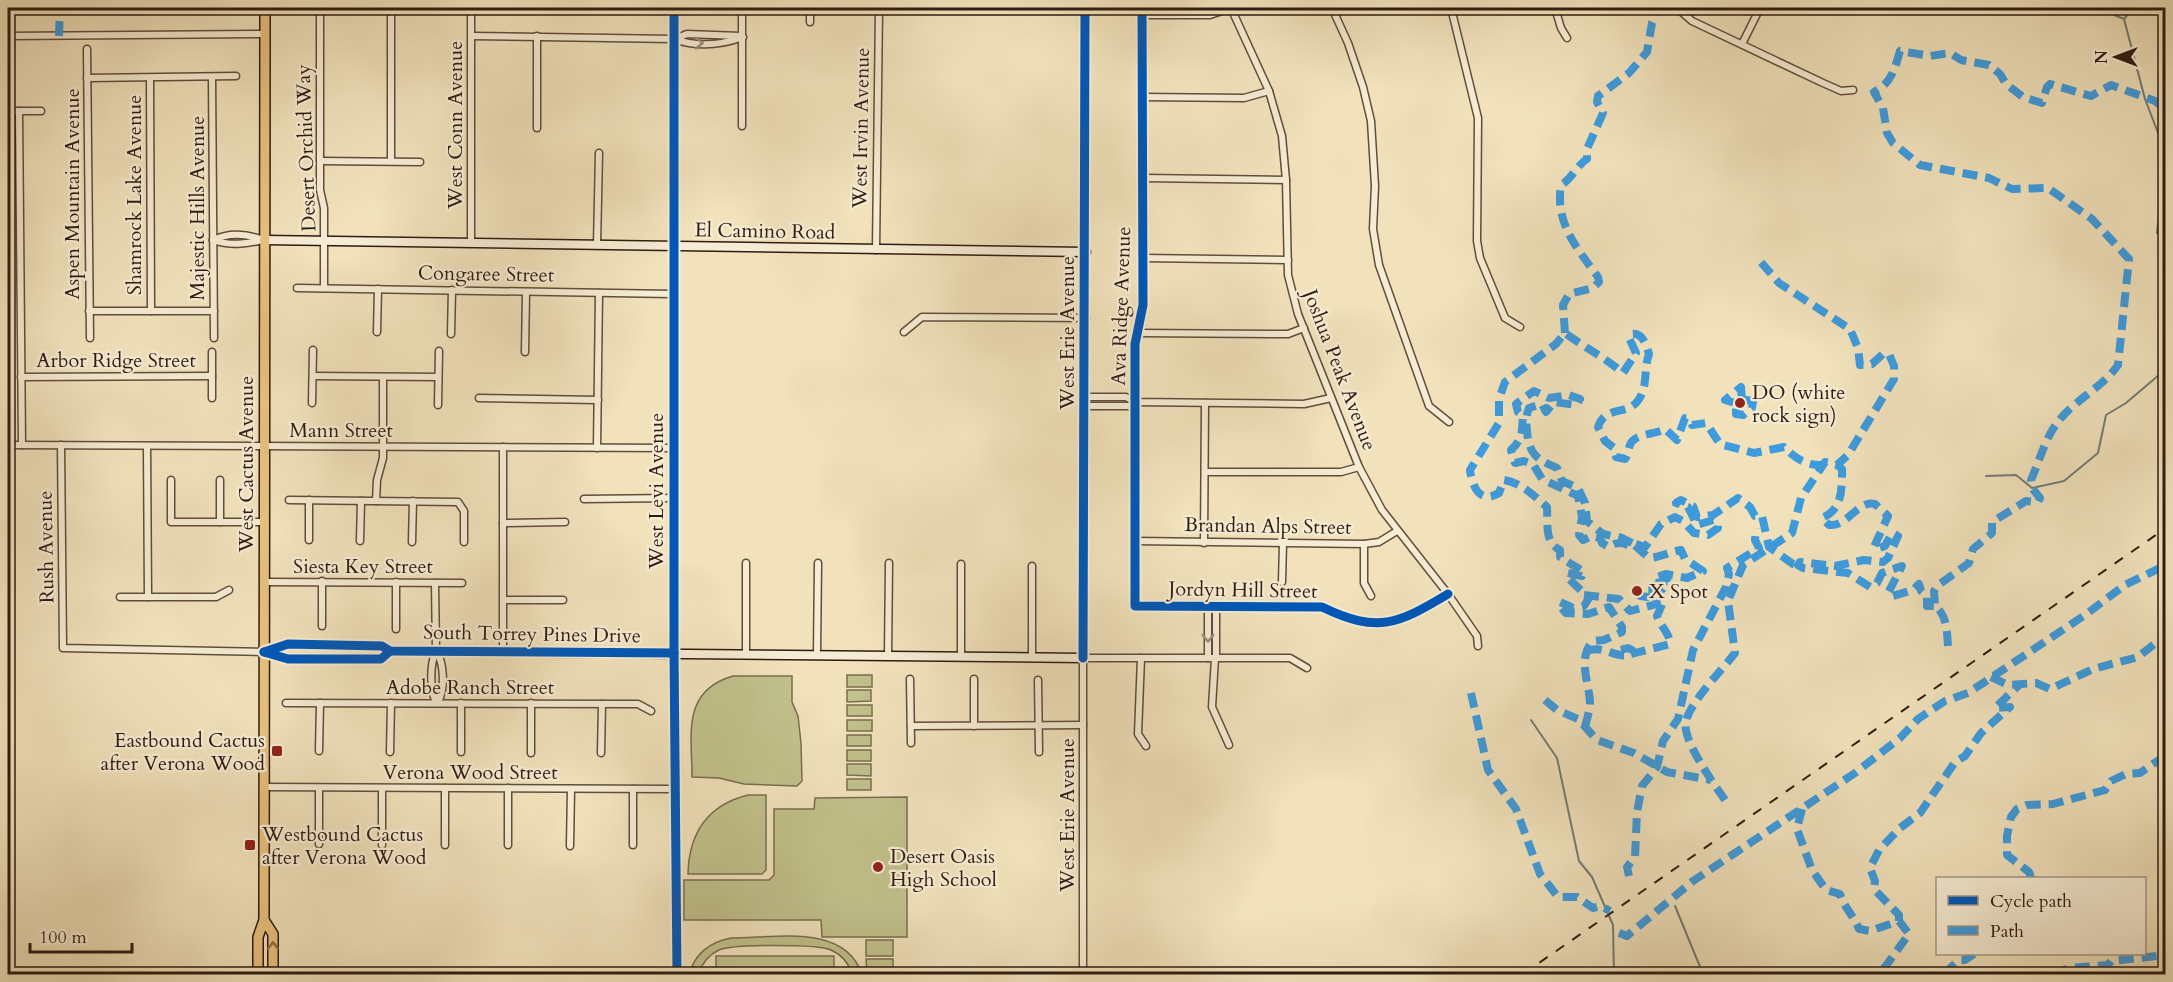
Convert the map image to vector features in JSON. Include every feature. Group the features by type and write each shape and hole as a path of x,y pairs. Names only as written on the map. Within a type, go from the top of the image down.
{"main road":[{"name":"West Cactus Avenue","path":"258,975 258,937 264,920 265,786 265,8"},
{"name":"West Cactus Avenue","path":"264,920 273,934 273,975"}],"street":[{"name":"Desert Orchid Way","path":"320,8 320,161 325,240 324,288"},
{"path":"391,8 391,161"},
{"name":"West Conn Avenue","path":"471,8 471,243"},
{"name":"West Levi Avenue","path":"674,8 674,653 677,975"},
{"path":"742,8 742,126"},
{"path":"810,8 810,22"},
{"name":"West Irvin Avenue","path":"876,250 879,8"},
{"name":"West Erie Avenue","path":"1083,975 1085,8"},
{"name":"Ava Ridge Avenue","path":"1135,606 1135,402 1137,333 1143,305 1142,8"},
{"path":"1142,15 1210,15 1231,8"},
{"name":"Joshua Peak Avenue","path":"1231,8 1269,91 1282,136 1286,180 1288,260 1293,300 1359,466 1382,510 1448,594 1477,636 1478,646"},
{"path":"1332,8 1348,43 1363,87 1371,121 1375,186 1373,229 1379,265 1429,406 1449,422"},
{"path":"1451,8 1478,118 1480,157 1476,203 1478,249 1505,318 1520,327"},
{"path":"1555,8 1567,39"},
{"path":"1677,8 1692,21 1841,91 1853,90"},
{"path":"1742,44 1760,8"},
{"path":"8,36 265,34"},
{"path":"472,36 674,39 686,43 725,43 742,37"},
{"path":"537,36 537,128"},
{"name":"Aspen Mountain Avenue","path":"87,49 90,338"},
{"path":"87,78 236,76"},
{"name":"Majestic Hills Avenue","path":"212,77 214,338"},
{"name":"Shamrock Lake Avenue","path":"150,78 151,311"},
{"path":"1142,97 1244,98 1269,91"},
{"path":"8,111 40,111"},
{"path":"19,111 22,445"},
{"path":"597,245 599,153"},
{"path":"320,161 420,162"},
{"path":"1143,178 1286,180"},
{"name":"El Camino Road","path":"213,240 224,244 247,244 264,240 325,240 1086,252"},
{"path":"1143,258 1288,260"},
{"name":"Congaree Street","path":"297,288 673,294"},
{"path":"377,332 378,289"},
{"path":"451,334 452,290"},
{"path":"525,352 526,292"},
{"path":"597,448 599,293"},
{"path":"89,311 214,311"},
{"path":"904,332 922,317 1086,318"},
{"path":"1137,333 1288,334 1304,328"},
{"path":"312,404 313,350"},
{"path":"438,405 439,351"},
{"name":"Arbor Ridge Street","path":"212,352 212,398"},
{"name":"Arbor Ridge Street","path":"21,377 212,376"},
{"path":"313,376 438,377"},
{"path":"376,501 377,480 383,462 383,377"},
{"path":"1085,401 1126,397 1135,402 1304,404 1331,398"},
{"path":"479,398 598,399"},
{"path":"1204,543 1205,403"},
{"name":"Mann Street","path":"8,445 674,448"},
{"name":"Rush Avenue","path":"61,446 63,648"},
{"path":"147,446 148,597"},
{"path":"503,447 503,651"},
{"path":"1205,472 1341,472 1359,466"},
{"path":"171,480 171,522 264,522"},
{"path":"220,480 220,522"},
{"path":"584,498 674,498"},
{"path":"289,500 413,501 461,504 464,511 464,542"},
{"path":"309,500 309,540"},
{"path":"360,541 361,501"},
{"path":"412,542 413,501"},
{"path":"504,523 565,522"},
{"name":"Brandan Alps Street","path":"1136,541 1364,544 1379,542 1397,531"},
{"path":"1282,582 1283,543"},
{"path":"1364,544 1364,583 1371,596"},
{"path":"746,563 746,653"},
{"path":"817,654 818,563"},
{"path":"888,656 889,563"},
{"path":"961,564 962,657"},
{"path":"1032,566 1032,657"},
{"path":"322,581 322,626"},
{"name":"Siesta Key Street","path":"264,582 462,583"},
{"path":"396,582 396,629"},
{"path":"435,583 436,651 442,659 441,697 437,703"},
{"path":"120,597 216,597 230,591"},
{"name":"Jordyn Hill Street","path":"1135,606 1322,608 1372,625 1408,617 1448,594"},
{"path":"504,600 563,600"},
{"path":"1208,607 1213,658"},
{"path":"1216,607 1212,707 1229,745"},
{"name":"South Torrey Pines Drive","path":"264,652 288,644 382,646 390,651 1290,658 1307,668"},
{"name":"South Torrey Pines Drive","path":"63,648 264,652 288,659 381,659 390,651"},
{"path":"1141,658 1138,734 1146,746"},
{"path":"910,680 911,743"},
{"path":"974,680 974,726"},
{"path":"1038,680 1038,752"},
{"name":"Adobe Ranch Street","path":"286,703 602,704 638,705 651,711"},
{"path":"320,703 320,751"},
{"path":"390,752 391,703"},
{"path":"461,703 461,752"},
{"path":"531,703 531,753"},
{"path":"601,753 602,704"},
{"path":"911,726 1083,725"},
{"name":"Verona Wood Street","path":"265,786 675,789"},
{"path":"319,788 319,844"},
{"path":"382,788 382,844"},
{"path":"445,845 446,788"},
{"path":"508,788 508,845"},
{"path":"570,846 571,789"},
{"path":"633,789 633,845"}],"green space":[{"path":"847,675 872,675 872,687 847,687"},
{"path":"733,676 792,676 792,702 798,716 801,743 802,781 797,786 744,784 719,778 692,777 691,731 697,703 716,683"},
{"path":"847,690 871,690 871,701 847,702"},
{"path":"847,705 872,705 872,716 847,716"},
{"path":"847,720 872,720 872,731 847,731"},
{"path":"847,735 871,735 871,746 847,746"},
{"path":"847,750 871,750 871,761 847,761"},
{"path":"847,764 871,764 871,776 847,775"},
{"path":"847,779 871,779 871,790 847,790"},
{"path":"748,795 766,795 766,870 762,874 688,874 692,846 703,823 722,806"},
{"path":"907,797 907,937 822,937 821,920 684,920 684,880 769,880 774,875 774,809 814,809 815,798"},
{"path":"787,936 825,940 840,947 853,958 862,974 852,974 844,960 831,950 775,946 719,950 706,960 698,974 689,974 695,960 704,950 716,942 731,938"},
{"path":"866,940 893,940 893,956 866,956"},
{"path":"716,956 834,956 834,974 716,974"},
{"path":"866,959 893,959 893,974 867,974"}],"waterway":[{"path":"2097,8 2124,19 2145,99 2165,151 2157,233 2166,241"},
{"path":"2124,19 2133,8"},
{"path":"1986,476 2016,475 2032,488 2064,481 2098,453 2106,415 2126,403 2166,369"},
{"path":"1531,720 1557,758 1579,861 1592,877 1613,925 1614,974"},
{"path":"1675,906 1703,974"}],"railway":[{"path":"1523,974 2166,528"}],"marked path":[{"path":"59,36 60,8"},
{"path":"1565,333 1563,305 1569,294 1593,288 1599,282 1564,223 1560,199 1561,185 1587,159 1587,149 1603,113 1597,102 1598,96 1629,73 1647,52 1652,23 1659,8"},
{"path":"1948,646 1946,624 1942,614 1935,606 1934,591 1937,586 1969,563 1973,549 1992,533 1992,522 2026,501 2038,502 2040,498 2032,488 2031,480 2053,429 2071,407 2104,381 2118,365 2129,259 2092,219 2048,188 2012,189 1989,178 1920,165 1893,143 1887,133 1883,108 1874,92 1889,80 1900,51 1930,56 1950,53 1961,60 1989,65 2000,74 2006,84 2023,97 2042,103 2050,84 2091,96 2111,85 2155,101 2166,110"},
{"path":"1725,800 1693,750 1688,739 1686,721 1694,704 1735,653 1728,601 1743,565 1792,533 1801,498 1825,462 1837,465 1848,455 1894,379 1894,366 1889,354 1883,354 1872,364 1860,365 1858,348 1850,329 1779,283 1760,261"},
{"path":"1585,727 1590,702 1585,670 1588,648 1593,641 1604,640 1622,632 1622,627 1609,607 1588,614 1566,613 1559,605 1560,602 1573,608 1584,606 1589,598 1567,577 1568,573 1582,576 1584,572 1560,557 1560,550 1551,542 1548,532 1547,507 1527,490 1504,480 1499,493 1492,496 1482,495 1475,487 1470,470 1499,423 1499,399 1505,382 1556,344 1565,333 1623,373 1636,353 1629,338 1631,334 1635,334 1643,340 1649,354 1643,392 1631,407 1605,416 1598,427 1605,441 1614,448 1616,457 1625,459 1632,441 1636,438 1665,429 1677,440 1685,418 1688,418 1692,425 1706,423 1720,444 1754,453 1784,447 1802,461 1823,465"},
{"path":"1741,387 1742,401 1735,403 1725,400 1741,387"},
{"path":"1632,543 1622,538 1603,534 1587,521 1585,503 1578,488 1562,481 1557,468 1535,455 1530,445 1526,422 1529,408 1542,404 1546,412 1554,402 1576,405 1580,399 1569,395 1549,398 1534,391 1516,404 1518,412 1523,416 1520,438 1511,450 1515,463 1524,461 1533,464 1542,479 1578,496 1582,517 1579,535 1583,540 1592,536 1600,538 1602,543 1609,547 1622,543 1635,549"},
{"path":"1746,400 1753,401 1752,408 1743,415 1736,414 1736,407 1746,400"},
{"path":"1837,465 1842,469 1840,497 1834,509 1822,518 1829,525 1836,525 1863,506 1875,504 1888,516 1874,547 1877,549 1885,546 1892,533 1898,536 1888,558 1883,562 1864,560 1835,566 1800,562 1798,565 1803,568 1848,573 1870,587 1877,583 1882,573 1902,566 1888,593 1893,596 1913,590 1919,584 1921,591 1927,596 1927,606 1935,606"},
{"path":"1584,595 1619,599 1630,611 1657,604 1656,598 1639,594 1645,589 1663,589 1668,583 1667,581 1656,583 1654,578 1666,574 1687,578 1703,571 1685,559 1681,550 1649,558 1632,543 1645,547 1661,524 1675,517 1683,521 1694,533 1708,535 1718,528 1718,523 1713,520 1697,525 1688,507 1676,503 1681,500 1693,506 1697,517 1713,515 1738,498 1750,507 1755,516 1762,516 1769,547 1798,565"},
{"path":"1629,876 1627,867 1635,857 1637,812 1642,786 1657,767 1663,741 1678,719 1693,650 1726,587 1729,574 1727,568 1759,548 1755,540 1756,528"},
{"path":"1619,933 1627,936 1693,881 1855,773 1900,738 1918,719 1945,701 1968,693 2085,615 2125,585 2166,565"},
{"path":"1631,654 1670,644 1657,616 1664,600"},
{"path":"1991,677 2008,685 2036,683 2050,689 2093,669 2138,657 2166,635"},
{"path":"1587,651 1599,649 1625,655 1631,654 1632,650 1628,648 1613,652"},
{"path":"1899,921 1899,915 1874,889 1875,881 1870,868 1879,850 1900,828 1920,813 1955,762 1965,756 1981,733 2010,707 1995,708 2020,684"},
{"path":"1471,693 1488,770 1516,809 1540,874 1558,897 1577,897 1593,908 1601,906 1610,911"},
{"path":"1545,700 1557,710 1578,719 1597,740 1634,753 1667,772 1711,780"},
{"path":"2031,877 2029,872 2007,855 2007,836 2011,817 2017,809 2027,805 2053,804 2105,790 2111,781 2126,774 2140,773 2166,755"},
{"path":"1802,809 1797,829 1812,870 1826,890 1840,894 1859,929 1870,931 1899,921 1909,934 1885,967 1874,974"},
{"path":"1944,974 1959,960 1965,960 1972,955"},
{"path":"2053,974 2069,968 2108,965 2111,961 2166,955"}],"cycle path":[{"path":"674,8 674,653 677,974"},
{"path":"1083,658 1085,8"},
{"path":"1142,8 1143,305 1135,344 1135,606 1322,607 1358,621 1373,623 1401,618 1448,594"},
{"path":"264,652 288,644 382,646 390,651 674,653"},
{"path":"264,652 288,659 381,659 390,651"}],"place":[{"name":"DO (white rock sign)","path":"1740,403"},
{"name":"X Spot","path":"1637,591"},
{"name":"Eastbound Cactus after Verona Wood","path":"277,751"},
{"name":"Westbound Cactus after Verona Wood","path":"250,845"},
{"name":"Desert Oasis High School","path":"878,867"}]}
